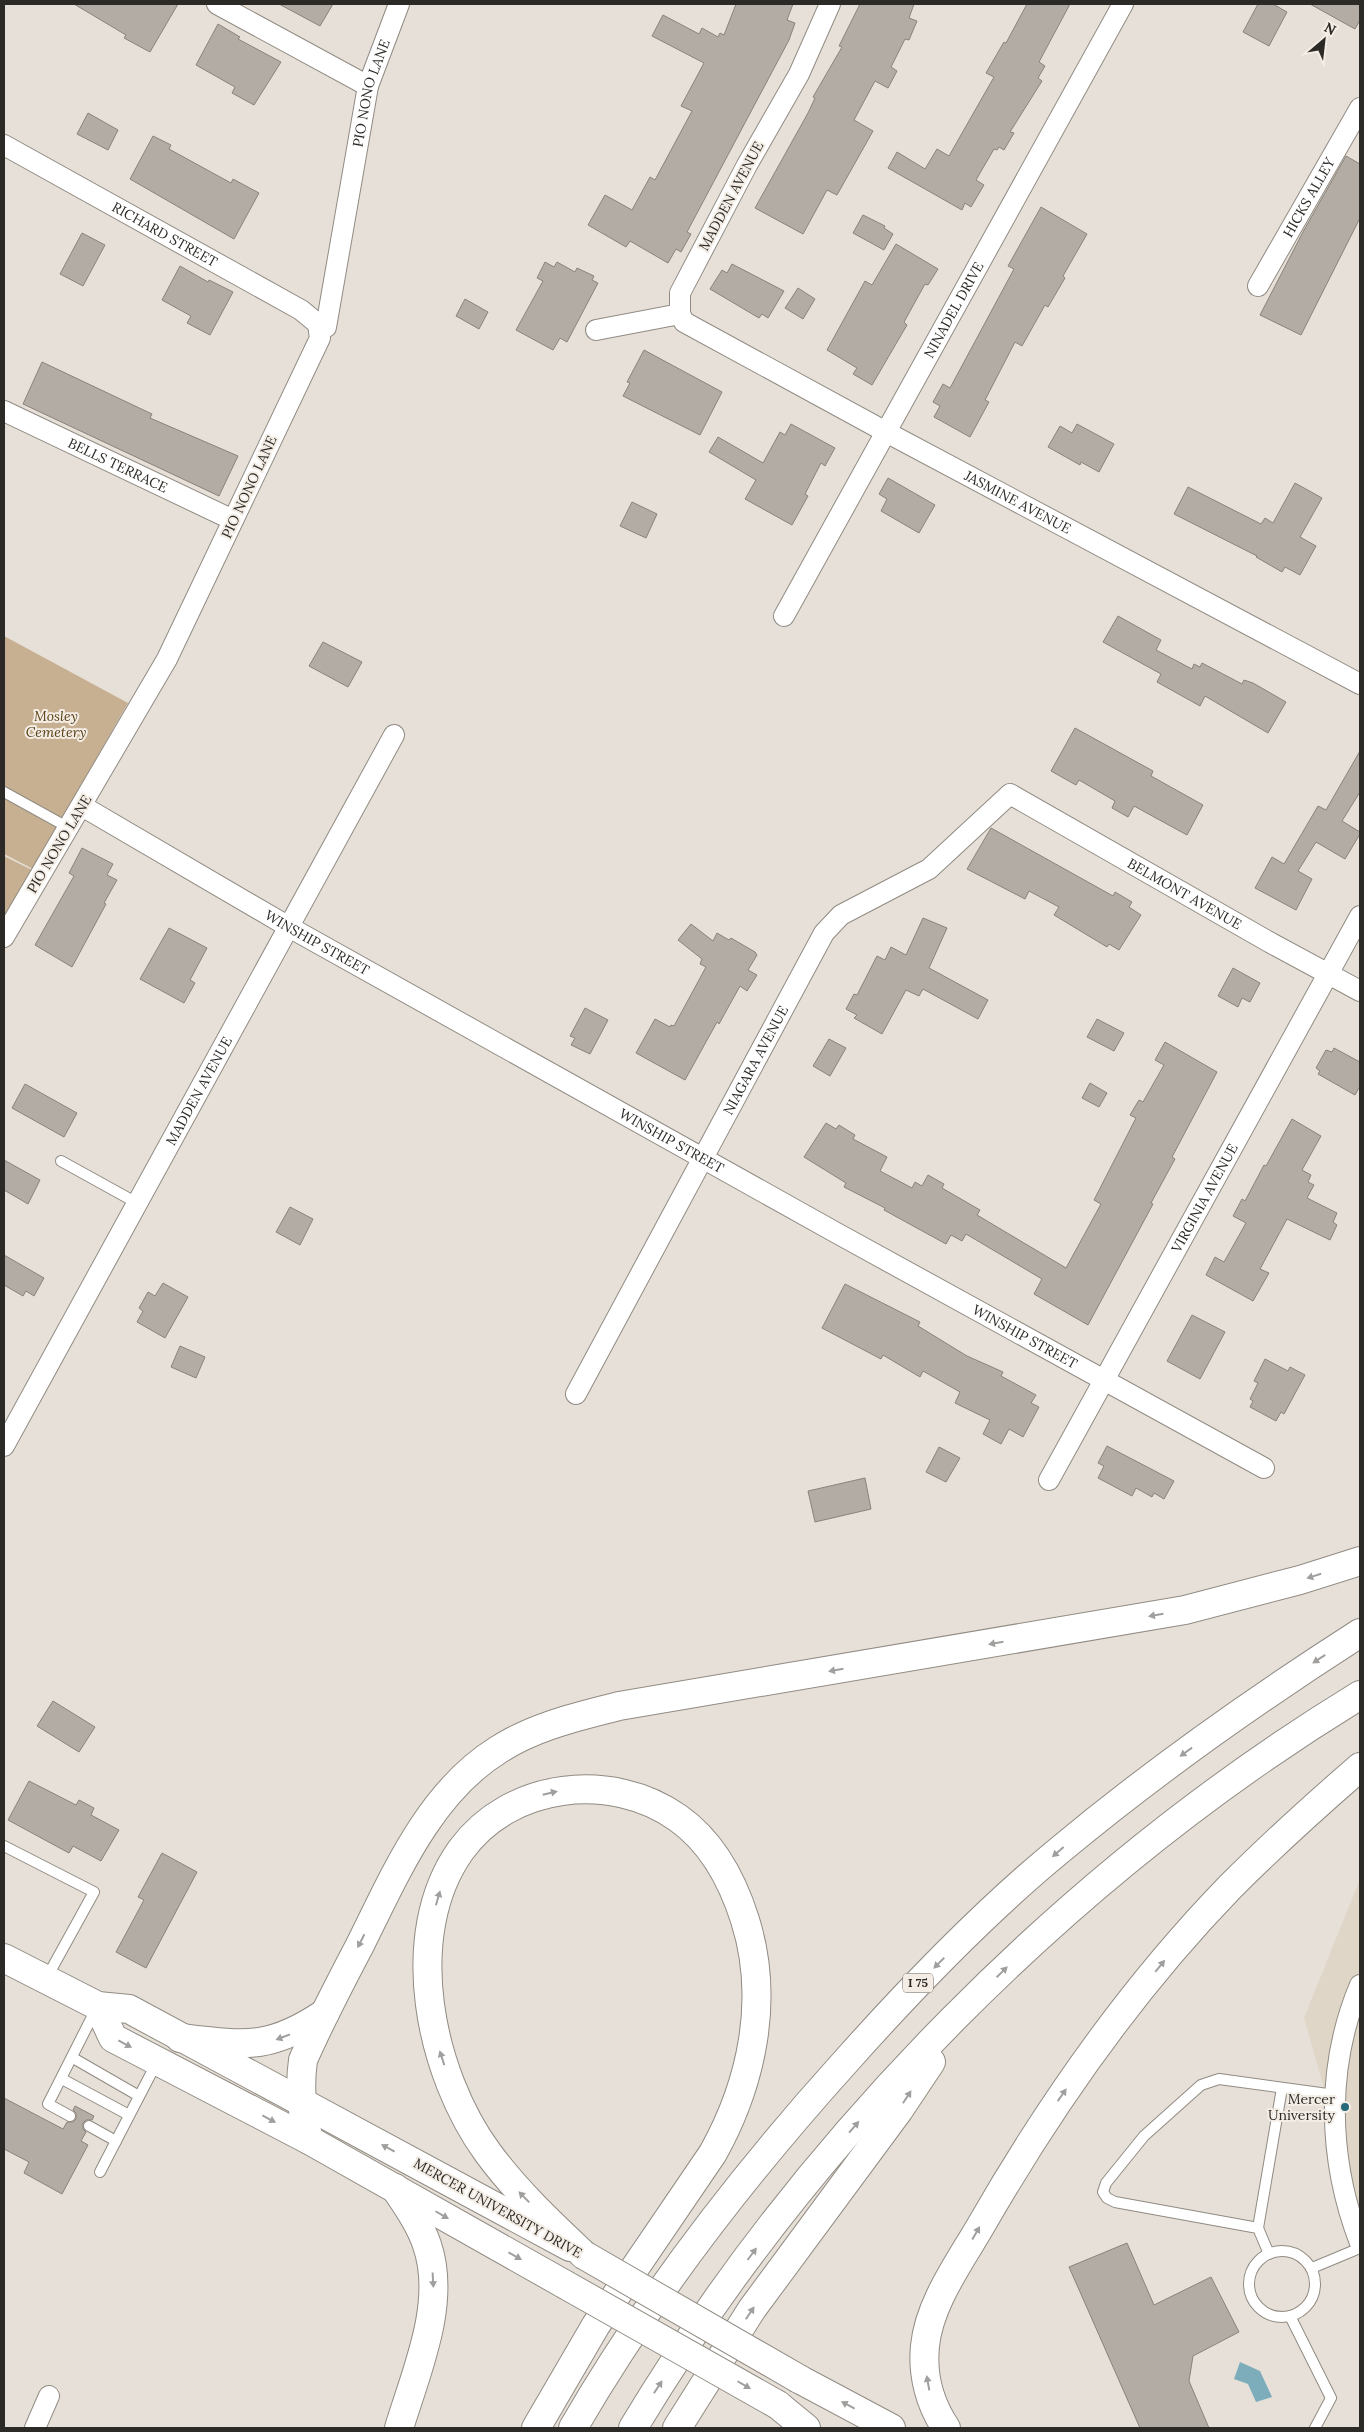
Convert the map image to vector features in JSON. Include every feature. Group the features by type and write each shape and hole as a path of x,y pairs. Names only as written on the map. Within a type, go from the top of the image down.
{"main road":[{"path":"309,2140 301,2101 300,2082 303,2060 404,1858 435,1811 471,1770 498,1750 530,1732 619,1706 1185,1610 1291,1583 1360,1560"},
{"name":"I 75","path":"573,2428 648,2309 714,2216 778,2136 888,2014 950,1952 1059,1850 1153,1775 1275,1688 1360,1633"},
{"path":"633,2428 664,2377 776,2222 836,2148 896,2079 959,2014 1023,1952 1142,1849 1210,1796 1314,1723 1360,1695"},
{"path":"946,2428 938,2416 929,2391 925,2367 925,2345 930,2322 952,2276 1013,2168 1104,2036 1166,1958 1229,1888 1360,1767"},
{"path":"536,2428 596,2325 713,2154 730,2124 751,2056 755,2025 757,1995 749,1931 734,1890 718,1862 699,1836 680,1819 660,1807 617,1792 594,1789 567,1790 544,1794 518,1804 477,1831 462,1848 447,1872 430,1925 427,1955 432,2019 450,2084 466,2117 487,2152 516,2188 584,2255"},
{"name":"MERCER UNIVERSITY DRIVE","path":"4,1958 98,2006 129,2009 584,2255 799,2379 891,2428"},
{"path":"98,2006 113,2038 309,2140 821,2428"},
{"path":"180,2038 248,2044 273,2041 300,2030 325,2013"},
{"path":"677,2428 752,2309 899,2110 959,2014"},
{"path":"395,2188 414,2216 428,2245 433,2272 434,2301 400,2428"},
{"path":"778,2405 806,2428"}],"street":[{"path":"217,4 368,86"},
{"name":"PIO NONO LANE","path":"4,937 167,659 320,338 319,330 326,327 368,86 399,4"},
{"name":"MADDEN AVENUE","path":"680,314 680,293 747,165 798,74 830,4"},
{"name":"NINADEL DRIVE","path":"784,616 1123,4"},
{"name":"HICKS ALLEY","path":"1258,286 1360,108"},
{"name":"RICHARD STREET","path":"4,145 302,310 318,324 319,330"},
{"path":"596,330 680,314"},
{"name":"JASMINE AVENUE","path":"680,314 684,322 886,432 1360,684"},
{"name":"BELLS TERRACE","path":"4,411 233,520"},
{"name":"MADDEN AVENUE","path":"4,1446 394,735"},
{"name":"BELMONT AVENUE","path":"1010,794 1360,991"},
{"name":"NIAGARA AVENUE","path":"576,1394 702,1156 824,933 841,914 929,869 1010,794"},
{"name":"WINSHIP STREET","path":"82,806 289,926 1264,1468"},
{"name":"VIRGINIA AVENUE","path":"1049,1480 1360,916"},
{"path":"1360,1985 1345,2028 1337,2065 1335,2095 1336,2152 1345,2199 1360,2243"},
{"path":"35,2428 49,2396"}],"lane":[{"path":"4,792 69,828"},
{"path":"61,1161 137,1203"},
{"path":"4,1846 94,1892 46,1980"},
{"path":"70,2116 48,2104 98,2006"},
{"path":"73,2058 140,2096"},
{"path":"100,2172 157,2061"},
{"path":"62,2079 129,2115"},
{"path":"1258,2228 1115,2202 1107,2198 1103,2192 1106,2183 1144,2136 1201,2085 1219,2079 1335,2095"},
{"path":"1269,2254 1258,2228 1282,2088"},
{"path":"89,2126 116,2141"},
{"path":"1312,2268 1360,2248"},
{"path":"1286,2250 1304,2259 1312,2268 1315,2276 1315,2288 1311,2299 1301,2311 1290,2316 1276,2317 1265,2313 1251,2297 1248,2286 1249,2275 1254,2265 1269,2254 1286,2250"},
{"path":"1290,2316 1331,2398 1315,2428"}],"shaded area":[{"name":"Mercer University","path":"1360,1879 1360,2207 1355,2197 1304,2018"}],"green space":[{"name":"Mosley Cemetery","path":"4,636 128,703 33,869 4,854"},
{"path":"4,856 32,870 4,917"}],"water":[{"path":"1240,2362 1260,2371 1272,2397 1256,2402 1248,2384 1234,2379"}],"building":[{"path":"74,4 178,4 150,52 124,38 126,35"},
{"path":"279,4 333,4 320,26"},
{"path":"736,4 793,4 787,20 795,23 789,40 687,232 691,234 681,252 676,249 668,263 630,241 626,247 588,225 605,195 632,210 650,177 655,180 692,111 681,106 704,63 652,36 663,15 699,34 702,28 718,37 720,33 724,35"},
{"path":"860,4 914,4 909,18 917,21 909,40 905,39 891,67 897,71 888,88 875,81 854,120 873,131 837,195 827,190 803,234 755,208 808,113 815,98 813,97 842,47 839,46"},
{"path":"1027,4 1070,4 1039,62 1045,66 1038,78 1042,81 1010,132 1014,133 1004,150 999,147 997,150 994,149 976,180 984,185 971,207 965,203 962,210 888,168 897,152 925,169 937,149 949,156 994,77 986,73 1004,42 1006,43"},
{"path":"1258,4 1273,4 1287,12 1269,46 1243,32"},
{"path":"1310,4 1360,4 1360,20 1355,29"},
{"path":"218,24 240,37 238,39 281,62 254,105 232,93 235,87 196,65"},
{"path":"88,113 118,130 108,150 77,134"},
{"path":"153,136 171,145 169,149 231,183 233,179 259,193 234,239 130,179"},
{"path":"1346,156 1360,164 1360,218 1301,335 1260,315 1304,230"},
{"path":"1041,207 1087,234 1063,276 1065,278 1048,307 1045,305 1022,346 1015,342 985,400 989,402 970,437 934,417 940,406 933,402 943,384 950,388 1014,269 1008,266"},
{"path":"863,215 885,226 884,228 893,234 884,250 853,233"},
{"path":"82,233 105,245 83,286 60,274"},
{"path":"896,244 938,269 928,285 925,284 904,322 907,325 872,385 853,374 857,368 827,350 865,281 872,285"},
{"path":"545,262 554,267 557,262 575,272 577,268 594,276 592,280 598,283 567,342 560,338 553,350 516,330 543,281 537,278"},
{"path":"732,264 784,291 768,318 762,314 759,318 710,289 722,270 727,273"},
{"path":"180,266 208,282 209,280 233,292 210,335 187,323 191,316 162,300"},
{"path":"798,288 815,299 803,319 785,308"},
{"path":"465,299 488,312 479,329 456,316"},
{"path":"644,350 722,392 700,435 623,396 630,383 627,382"},
{"path":"42,362 152,414 150,418 238,456 219,496 23,404"},
{"path":"791,424 835,448 825,466 821,463 805,494 808,496 792,525 745,499 756,480 709,452 718,437 763,463 780,432 785,435"},
{"path":"1077,424 1114,444 1099,472 1081,462 1080,465 1048,447 1060,426 1072,433"},
{"path":"888,478 935,505 919,533 881,511 887,499 879,494"},
{"path":"1295,483 1322,498 1300,537 1316,546 1300,575 1285,567 1282,572 1257,556 1174,514 1188,487 1261,524 1265,518 1273,523"},
{"path":"632,502 657,514 646,538 620,526"},
{"path":"1118,616 1161,640 1156,650 1192,669 1194,664 1200,667 1202,663 1242,684 1244,680 1253,683 1286,702 1268,733 1205,696 1200,706 1157,682 1161,674 1103,642"},
{"path":"323,642 362,662 348,687 309,666"},
{"path":"1075,728 1153,771 1151,776 1203,805 1187,835 1134,806 1128,817 1112,808 1115,801 1079,780 1076,785 1051,771"},
{"path":"1360,751 1360,792 1342,821 1360,832 1360,834 1345,859 1316,842 1298,871 1312,879 1296,910 1255,888 1272,857 1284,864 1318,806 1326,810"},
{"path":"991,828 1113,896 1115,892 1132,902 1129,907 1141,915 1119,950 1109,944 1107,947 1054,915 1059,907 1029,891 1025,899 967,869"},
{"path":"82,848 113,864 107,875 117,880 72,967 35,945 74,876 69,873"},
{"path":"923,918 947,928 929,968 988,1000 978,1019 923,989 919,996 906,990 882,1034 854,1018 857,1015 846,1009 854,994 857,995 877,956 885,960 891,947 906,955"},
{"path":"691,924 713,941 717,933 729,940 731,938 755,952 757,955 748,970 757,975 747,991 740,986 719,1024 717,1022 685,1080 636,1053 655,1019 670,1027 671,1025 674,1026 706,967 700,964 702,959 678,940"},
{"path":"169,928 207,948 190,980 195,983 184,1003 140,979"},
{"path":"1233,968 1260,983 1250,1002 1242,998 1238,1007 1218,996"},
{"path":"585,1008 608,1020 590,1054 571,1045 575,1038 570,1036"},
{"path":"1097,1019 1124,1033 1114,1051 1087,1037"},
{"path":"829,1039 846,1048 830,1076 813,1066"},
{"path":"1165,1042 1217,1072 1172,1157 1175,1159 1151,1203 1153,1204 1088,1325 1034,1294 1042,1279 966,1234 962,1241 951,1235 946,1244 884,1210 885,1208 844,1187 846,1183 804,1157 826,1123 836,1129 839,1125 855,1135 853,1139 887,1157 880,1171 912,1188 915,1182 922,1186 928,1175 944,1184 942,1188 980,1210 977,1215 1066,1268 1101,1204 1094,1200 1136,1118 1130,1115 1139,1100 1143,1102 1164,1065 1155,1060"},
{"path":"1334,1048 1360,1062 1360,1086 1355,1095 1318,1074 1320,1071 1316,1068 1326,1050 1332,1052"},
{"path":"1090,1083 1107,1093 1099,1107 1082,1098"},
{"path":"25,1084 77,1113 64,1137 12,1108"},
{"path":"1292,1119 1321,1136 1302,1170 1311,1175 1308,1182 1314,1185 1307,1198 1337,1213 1333,1222 1337,1225 1330,1240 1287,1219 1260,1269 1269,1273 1253,1301 1206,1275 1215,1257 1224,1262 1246,1223 1233,1216 1242,1199 1245,1201"},
{"path":"4,1160 40,1180 28,1204 4,1190"},
{"path":"290,1207 313,1219 300,1245 276,1232"},
{"path":"4,1255 44,1278 34,1296 26,1291 23,1296 4,1285"},
{"path":"163,1283 188,1297 165,1338 137,1322 143,1311 139,1308 148,1292 155,1296"},
{"path":"845,1284 920,1322 918,1326 967,1356 1003,1372 1001,1376 1036,1395 1031,1403 1039,1407 1023,1437 1009,1429 1001,1444 983,1434 990,1420 955,1403 960,1392 923,1371 920,1377 883,1355 881,1359 822,1328"},
{"path":"1192,1315 1225,1332 1200,1379 1167,1361"},
{"path":"180,1346 205,1357 196,1378 171,1367"},
{"path":"1265,1359 1288,1371 1290,1367 1305,1375 1284,1414 1281,1412 1276,1421 1250,1407 1253,1401 1250,1399 1258,1383 1254,1381"},
{"path":"1107,1446 1174,1481 1164,1499 1154,1493 1152,1497 1136,1488 1132,1496 1098,1478 1104,1466 1098,1463"},
{"path":"939,1447 960,1458 946,1482 926,1472"},
{"path":"865,1478 871,1509 815,1522 808,1491"},
{"path":"53,1701 95,1727 79,1752 37,1726"},
{"path":"29,1781 76,1805 79,1800 94,1808 91,1815 119,1830 101,1861 73,1846 69,1853 8,1820"},
{"path":"162,1853 197,1872 146,1968 116,1952 144,1900 138,1897"},
{"path":"4,2098 63,2129 67,2122 73,2122 76,2119 76,2113 73,2110 75,2106 94,2116 92,2120 86,2120 83,2123 83,2129 86,2132 81,2141 88,2145 62,2194 24,2173 29,2162 4,2149"},
{"path":"1127,2243 1154,2305 1211,2277 1239,2332 1193,2356 1189,2381 1209,2428 1140,2428 1069,2267"}],"place":[{"name":"Mercer University","path":"1345,2107"}]}
